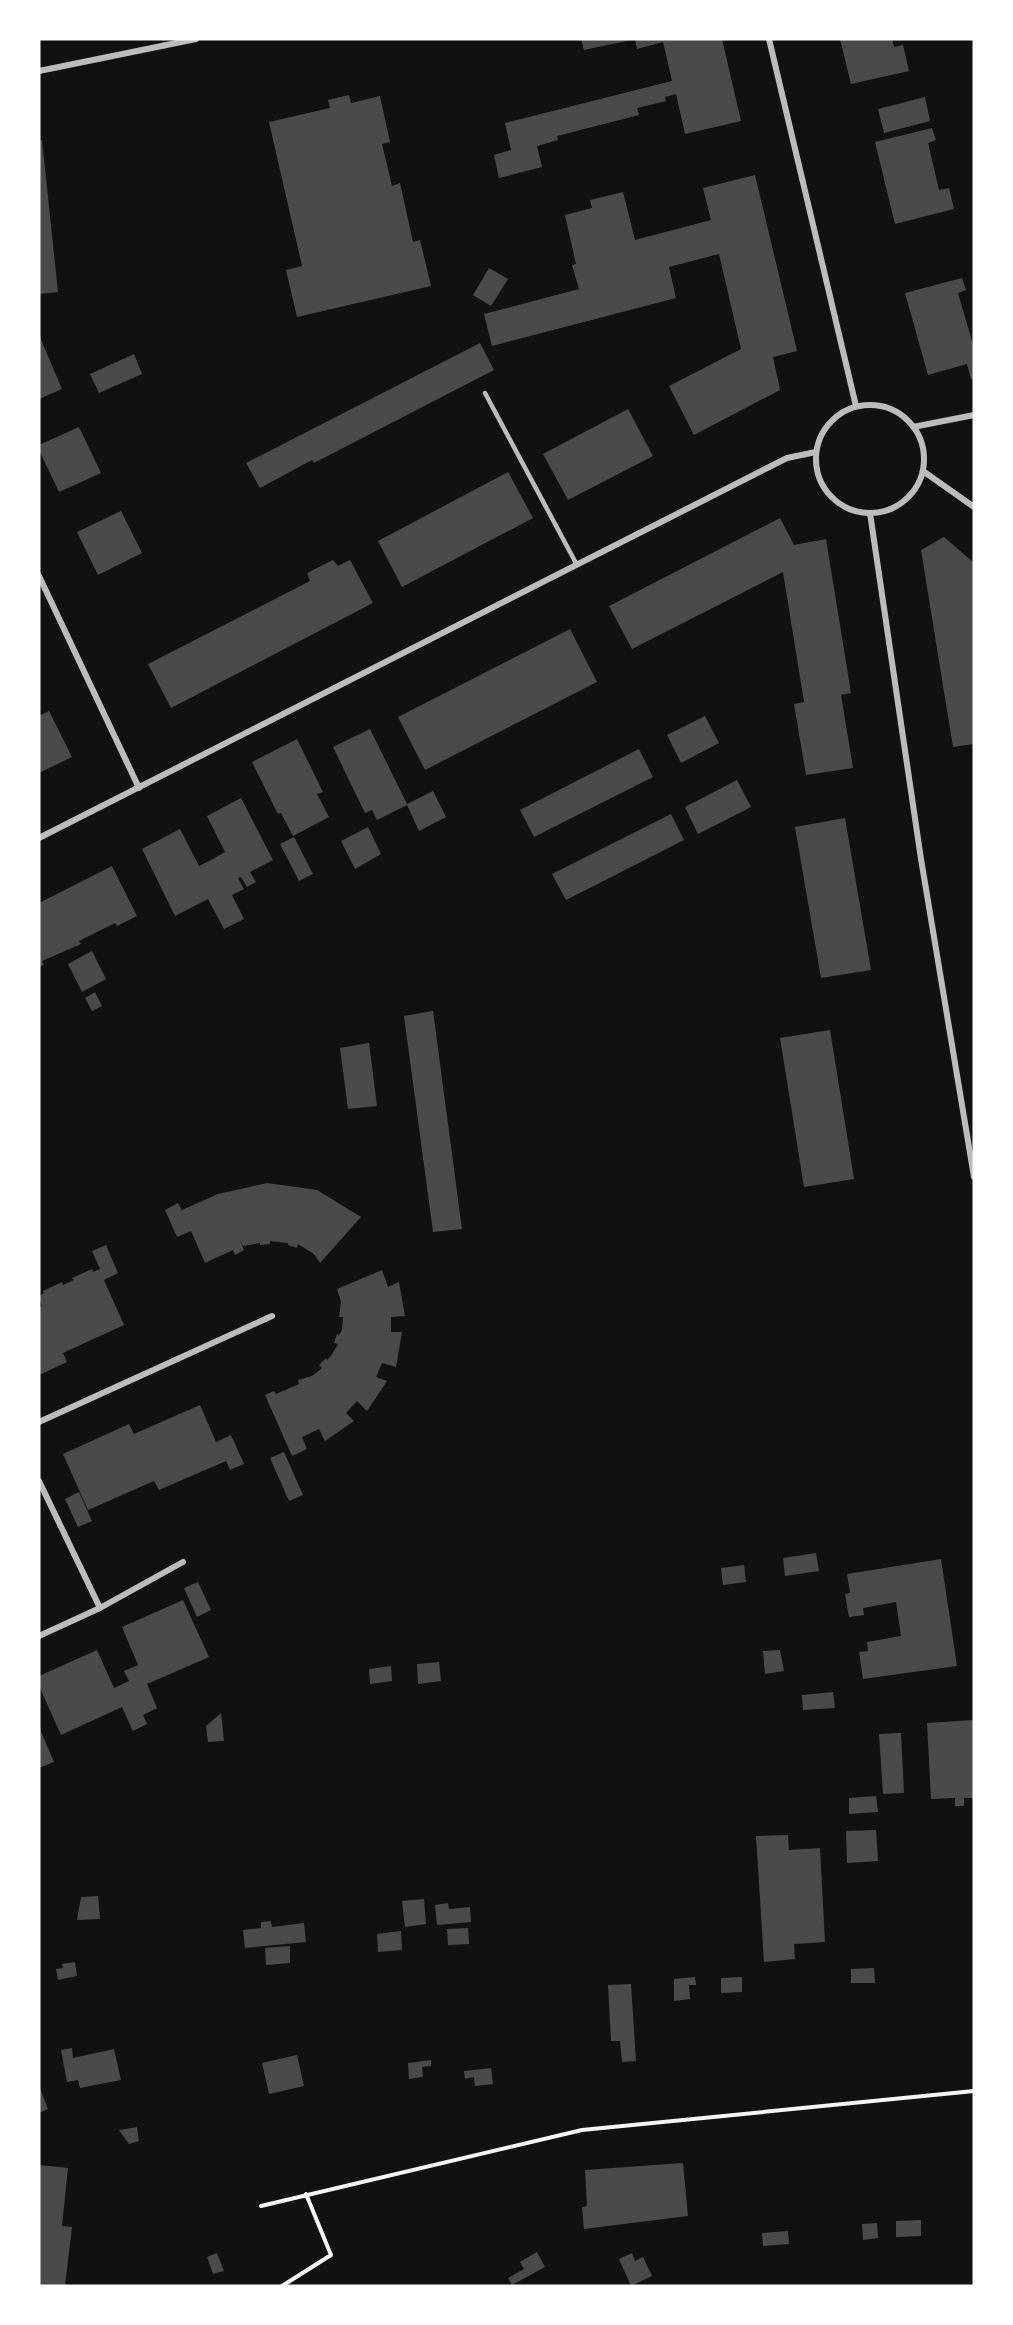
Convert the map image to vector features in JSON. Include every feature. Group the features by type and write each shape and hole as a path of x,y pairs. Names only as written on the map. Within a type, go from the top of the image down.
{"street":[{"path":"39,70 196,39"},
{"path":"769,39 856,406"},
{"path":"856,406 882,406 905,417 914,426 923,448 922,471 917,485 897,506 870,513 855,511 841,505 829,495 820,482 816,467 816,452 825,428 844,411 856,406"},
{"path":"914,426 974,415"},
{"path":"39,838 787,459 816,452"},
{"path":"922,471 974,507"},
{"path":"870,513 921,859 974,1177"},
{"path":"39,576 139,788"},
{"path":"39,1422 272,1316"},
{"path":"39,1481 100,1608"},
{"path":"39,1636 100,1608 183,1562"}],"lane":[{"path":"485,393 577,566"}],"path":[{"path":"261,2206 582,2130 974,2091"},
{"path":"282,2286 331,2255 306,2194"}],"building":[{"path":"581,39 630,39 631,40 584,50"},
{"path":"635,39 722,39 741,121 685,134 676,94 665,97 666,101 637,108 639,115 557,136 558,140 537,146 542,167 499,178 494,155 511,150 505,123 672,81 663,42 637,49"},
{"path":"840,39 892,39 894,47 903,45 909,71 851,84"},
{"path":"349,95 351,103 380,96 390,142 382,144 392,186 400,183 413,242 420,240 431,286 297,317 286,270 302,266 269,122 330,108 328,100"},
{"path":"925,97 930,121 884,133 878,109"},
{"path":"932,128 936,140 928,143 939,190 949,188 954,209 895,224 875,142"},
{"path":"42,140 58,292 39,294 39,141"},
{"path":"755,175 797,351 773,357 780,390 694,435 669,386 741,349 719,254 669,267 676,298 492,346 484,314 579,289 572,265 576,264 565,215 592,208 590,200 623,192 635,240 711,220 703,188"},
{"path":"489,268 508,279 491,306 473,295"},
{"path":"962,278 966,290 958,293 974,348 974,379 971,379 967,364 928,375 905,293"},
{"path":"39,335 62,389 39,399"},
{"path":"480,343 494,370 314,463 312,460 260,488 246,463"},
{"path":"134,354 142,374 99,393 90,374"},
{"path":"628,409 653,456 568,500 543,454"},
{"path":"79,427 101,473 59,492 39,450 39,445"},
{"path":"508,472 533,518 402,587 378,541"},
{"path":"121,511 142,553 98,575 77,532"},
{"path":"780,518 794,545 826,539 851,693 841,695 853,768 806,775 794,704 804,702 783,572 632,649 609,606"},
{"path":"944,537 974,563 974,744 953,747 921,550"},
{"path":"333,560 338,566 350,560 373,603 171,708 148,664 310,581 307,573"},
{"path":"570,629 597,682 425,770 398,717"},
{"path":"49,711 72,757 39,773 39,716"},
{"path":"705,716 719,743 681,763 667,735"},
{"path":"370,729 407,804 433,791 446,817 419,831 407,805 377,820 372,810 365,813 333,747"},
{"path":"297,739 323,792 317,794 329,817 293,836 281,813 278,814 252,762"},
{"path":"639,749 653,777 534,837 520,810"},
{"path":"737,780 751,807 698,834 685,807"},
{"path":"241,798 273,860 250,872 256,882 247,887 241,877 238,878 244,889 232,895 244,919 224,929 208,899 175,916 142,849 180,829 199,866 213,859 225,852 207,816"},
{"path":"671,814 684,840 566,900 552,874"},
{"path":"845,818 871,970 821,978 795,827"},
{"path":"368,827 381,854 355,869 341,841"},
{"path":"294,837 313,874 299,881 280,844"},
{"path":"112,866 137,916 117,926 115,923 79,941 81,944 42,961 44,965 39,967 39,903"},
{"path":"92,951 106,979 82,992 68,964"},
{"path":"95,992 102,1006 92,1011 85,998"},
{"path":"433,1011 462,1229 433,1232 404,1016"},
{"path":"830,1030 854,1179 804,1187 780,1038"},
{"path":"369,1043 377,1106 348,1109 340,1048"},
{"path":"267,1183 317,1190 361,1217 320,1263 314,1254 298,1244 297,1248 288,1243 270,1241 270,1244 243,1246 240,1240 244,1250 235,1255 233,1250 205,1263 191,1231 177,1237 165,1210 178,1203 182,1210 218,1194"},
{"path":"106,1245 118,1273 104,1280 124,1325 63,1353 67,1362 39,1375 39,1307 42,1306 39,1296 44,1293 43,1291 62,1282 63,1285 92,1269 93,1272 100,1269 92,1251"},
{"path":"382,1270 388,1287 399,1282 405,1316 391,1317 391,1332 402,1332 396,1367 382,1363 376,1377 387,1381 367,1411 357,1401 346,1413 354,1421 325,1441 319,1429 302,1437 307,1449 292,1456 265,1395 274,1391 276,1394 299,1384 298,1380 312,1376 322,1368 319,1365 331,1356 338,1344 334,1343 337,1334 339,1335 342,1330 343,1317 339,1317 341,1302 337,1289"},
{"path":"200,1405 216,1442 231,1435 244,1464 230,1470 226,1461 159,1490 154,1481 88,1510 63,1454 129,1424 134,1434"},
{"path":"284,1452 303,1495 289,1501 270,1458"},
{"path":"79,1492 92,1521 78,1527 65,1499"},
{"path":"816,1553 819,1571 785,1576 783,1558"},
{"path":"941,1559 957,1666 863,1679 859,1652 868,1651 867,1642 901,1636 896,1602 863,1608 864,1615 849,1617 845,1594 850,1593 847,1574"},
{"path":"744,1565 746,1582 723,1585 721,1568"},
{"path":"198,1582 211,1610 197,1617 184,1588"},
{"path":"183,1600 209,1657 147,1684 157,1708 143,1715 147,1724 133,1731 122,1707 61,1735 39,1686 39,1676 97,1650 114,1688 129,1681 124,1671 138,1665 122,1627"},
{"path":"780,1650 784,1671 765,1674 763,1651"},
{"path":"439,1662 441,1681 418,1684 417,1664"},
{"path":"391,1666 392,1681 370,1684 369,1669"},
{"path":"833,1692 835,1708 803,1710 802,1695"},
{"path":"221,1713 224,1741 208,1742 206,1726"},
{"path":"974,1720 974,1798 964,1798 964,1806 955,1806 955,1798 931,1799 927,1723"},
{"path":"39,1727 54,1762 39,1768"},
{"path":"901,1733 904,1793 883,1794 879,1734"},
{"path":"876,1796 878,1812 849,1814 849,1798"},
{"path":"876,1830 878,1861 847,1863 846,1831"},
{"path":"788,1835 789,1850 820,1848 825,1942 794,1944 795,1959 764,1962 756,1836"},
{"path":"98,1896 100,1919 77,1920 81,1897"},
{"path":"424,1899 426,1924 405,1927 402,1901"},
{"path":"448,1903 449,1909 470,1907 471,1922 437,1925 435,1905"},
{"path":"271,1921 272,1927 304,1923 306,1942 245,1948 243,1930 261,1928 261,1922"},
{"path":"468,1928 469,1944 448,1945 447,1929"},
{"path":"401,1931 402,1950 378,1952 377,1934"},
{"path":"290,1946 290,1963 266,1965 265,1948"},
{"path":"75,1962 77,1976 58,1980 56,1969 63,1968 62,1964"},
{"path":"874,1968 875,1983 851,1983 851,1969"},
{"path":"695,1977 696,1985 689,1985 690,1999 674,2001 674,1979"},
{"path":"742,1977 742,1992 721,1993 721,1978"},
{"path":"631,1984 636,2061 622,2062 620,2041 611,2041 608,1985"},
{"path":"72,2048 73,2058 114,2049 121,2080 80,2088 78,2080 67,2082 61,2050"},
{"path":"297,2055 304,2086 269,2094 262,2063"},
{"path":"431,2060 431,2066 422,2067 423,2077 409,2079 408,2063"},
{"path":"491,2068 493,2084 475,2086 474,2077 465,2079 464,2071"},
{"path":"39,2086 48,2109 39,2113"},
{"path":"137,2127 139,2141 129,2144 119,2130"},
{"path":"683,2163 688,2216 584,2229 582,2207 587,2206 585,2170"},
{"path":"39,2165 68,2168 62,2226 72,2227 65,2286 39,2286"},
{"path":"921,2220 921,2236 896,2237 896,2221"},
{"path":"877,2223 878,2238 863,2240 862,2224"},
{"path":"788,2231 789,2244 763,2246 762,2233"},
{"path":"537,2252 545,2267 512,2285 508,2278 524,2269 520,2262"},
{"path":"217,2253 224,2271 213,2274 207,2257"},
{"path":"632,2253 635,2261 643,2257 652,2276 631,2286 619,2259"}]}
